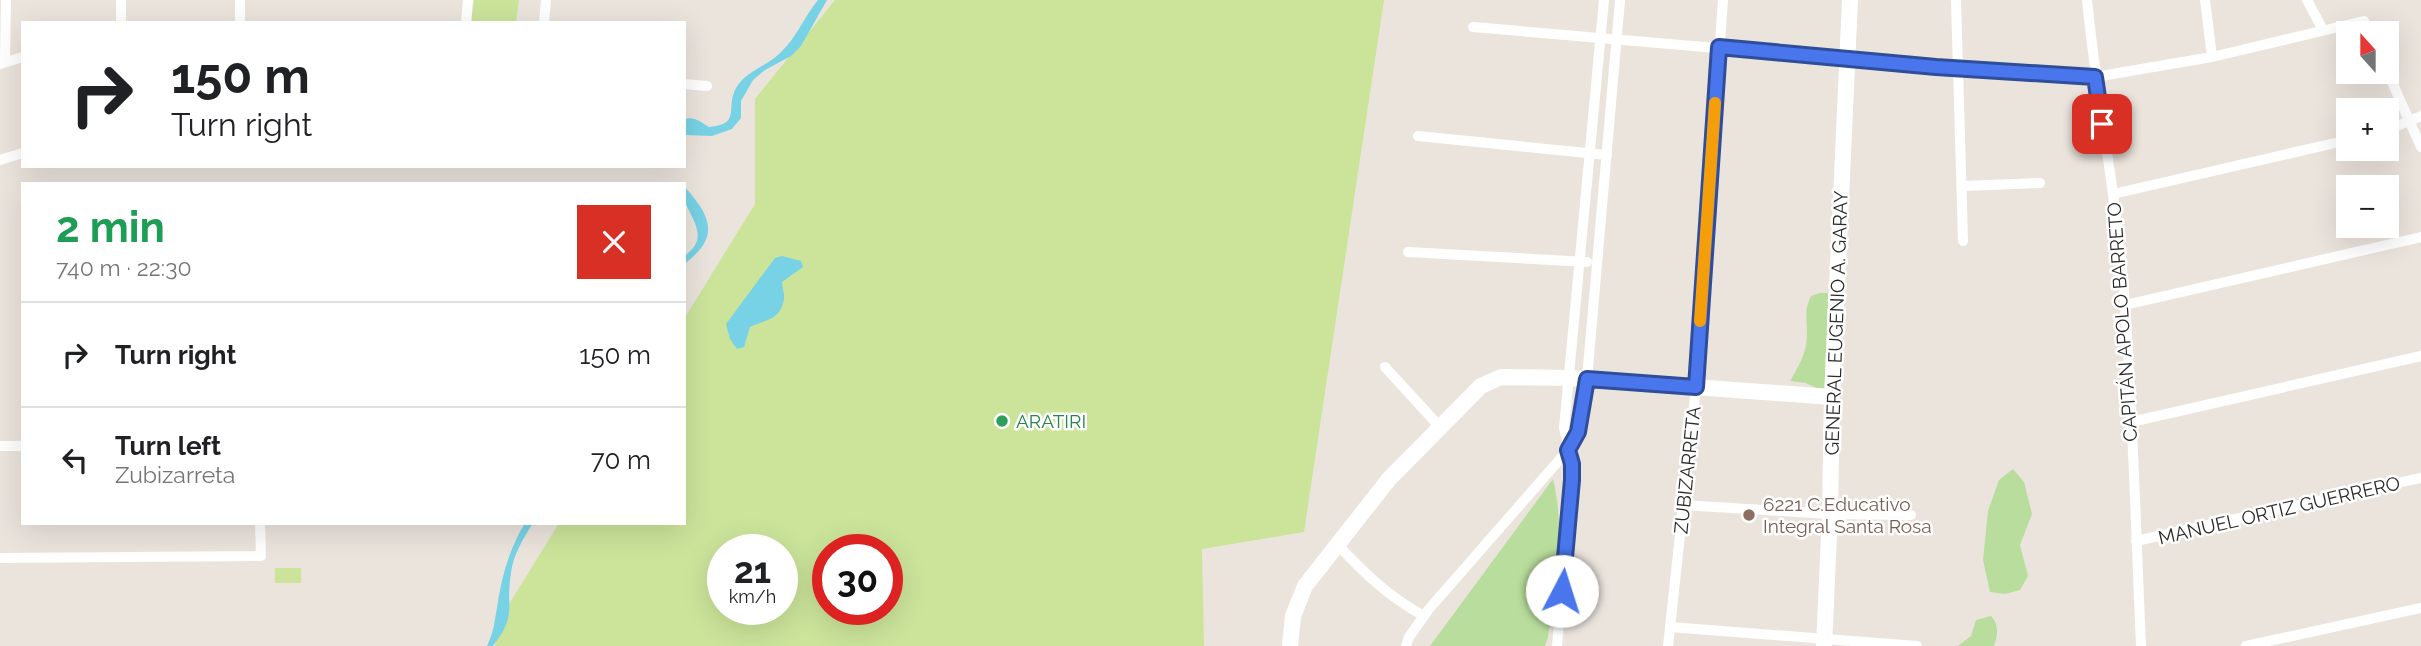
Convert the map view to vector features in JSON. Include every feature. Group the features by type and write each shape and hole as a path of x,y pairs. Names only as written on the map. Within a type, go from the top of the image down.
{"street":[{"path":"6,0 3,63 21,58"},
{"path":"121,0 121,21"},
{"path":"240,0 240,21"},
{"path":"466,21 468,0"},
{"path":"544,21 547,0"},
{"path":"1406,646 1424,616 1568,450 1578,432 1581,261 1604,0"},
{"path":"1557,646 1572,480 1572,464 1564,428 1579,379 1597,263 1620,0"},
{"name":"ZUBIZARRETA","path":"1668,646 1696,387 1723,0"},
{"name":"GENERAL EUGENIO A. GARAY","path":"1824,642 1850,0"},
{"path":"1956,0 1963,241"},
{"name":"CAPITÁN APOLO BARRETO","path":"2087,0 2125,305 2141,646"},
{"path":"2205,0 2212,57"},
{"path":"2307,0 2323,30"},
{"path":"1473,27 1847,60 2095,77 2212,57 2336,27"},
{"path":"686,84 707,86"},
{"path":"2393,84 2421,147"},
{"path":"2399,125 2421,116"},
{"path":"1418,136 1607,155"},
{"path":"2113,194 2336,143"},
{"path":"0,160 21,154"},
{"path":"1962,186 2040,183"},
{"path":"2125,305 2421,237"},
{"path":"1408,252 1597,263"},
{"path":"2130,422 2421,356"},
{"path":"1385,367 1440,427"},
{"path":"1290,646 1293,616 1305,586 1389,479 1480,386 1490,381 1501,377 1579,379 1832,397"},
{"path":"0,446 21,446"},
{"name":"MANUEL ORTIZ GUERRERO","path":"2136,541 2421,478"},
{"path":"1682,505 1830,514 1911,515"},
{"path":"0,558 261,556 260,525"},
{"path":"1337,544 1374,583 1400,603 1424,616"},
{"path":"2246,646 2421,608"},
{"path":"1670,627 1824,642 1917,646"}],"green space":[{"path":"474,0 519,0 516,21 471,21"},
{"name":"ARATIRI","path":"835,0 1384,0 1304,532 1202,549 1204,646 495,646 498,622 558,525 686,525 686,316 755,204 755,99"},
{"path":"1828,293 1831,300 1835,364 1841,373 1828,389 1820,390 1806,383 1790,381 1806,347 1809,301 1811,296"},
{"path":"2013,469 2024,482 2032,514 2020,545 2028,576 2020,590 2005,594 1990,592 1983,560 1988,511 1999,480"},
{"path":"1553,479 1559,538 1557,578 1545,646 1430,646"},
{"path":"275,568 301,568 301,583 275,583"},
{"path":"1991,616 1997,630 1994,646 1958,646 1971,636 1976,620"}],"water":[{"path":"818,0 827,0 801,46 791,56 753,80 741,101 741,118 732,129 712,136 686,135 686,118 700,121 709,127 729,119 733,95 740,82 785,48"},
{"path":"686,188 701,207 708,226 703,245 686,262 686,254 692,250 698,237 686,204"},
{"path":"782,256 801,261 803,267 782,282 784,297 779,312 772,318 750,327 744,347 737,349 730,339 726,324 775,258"},
{"path":"524,525 532,525 512,566 506,626 493,646 487,646 494,627 506,564"}],"slow traffic":[{"path":"1700,321 1715,103"}],"place":[{"name":"ARATIRI","path":"1002,421"},
{"name":"6221 C.Educativo Integral Santa Rosa","path":"1749,515"}],"route":[{"path":"1562,591 1572,480 1571,456 1568,450 1578,432 1587,379 1696,387 1719,47 1847,60 2095,77 2102,124"}]}
